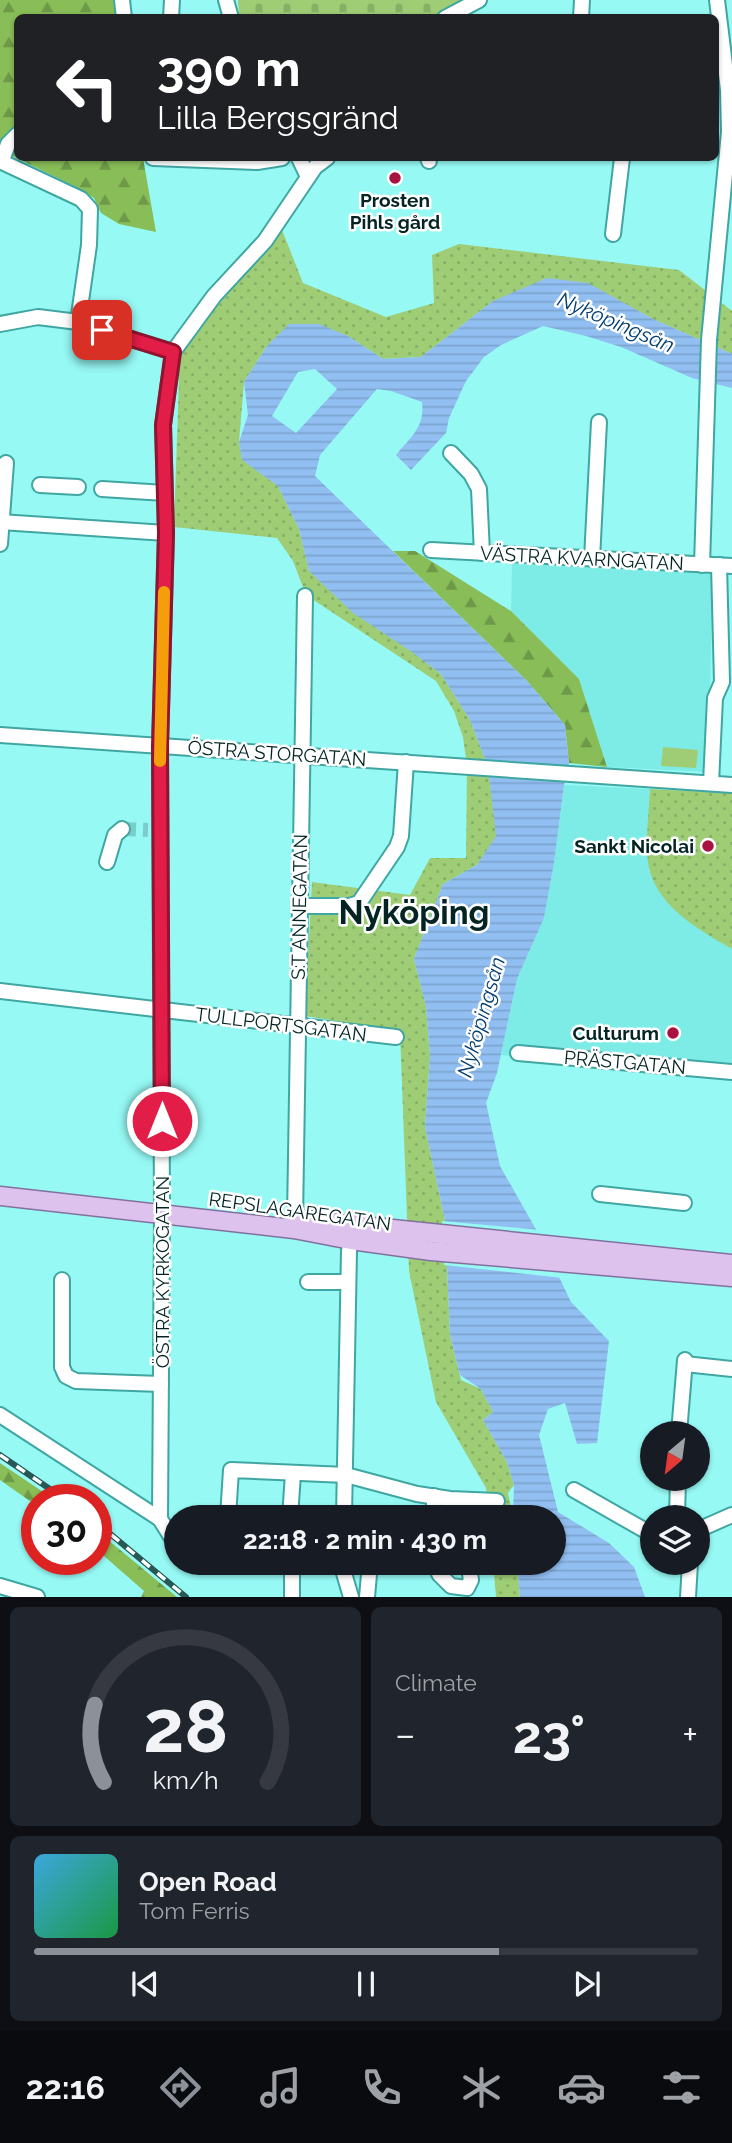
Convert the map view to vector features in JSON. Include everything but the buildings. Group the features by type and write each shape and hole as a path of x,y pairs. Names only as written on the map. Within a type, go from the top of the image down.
{"main road":[{"name":"REPSLAGAREGATAN","path":"0,1196 294,1229 432,1232 581,1257"},
{"name":"REPSLAGAREGATAN","path":"162,1214 295,1219 431,1251 581,1257"},
{"path":"581,1257 732,1264"},
{"path":"581,1257 732,1277"}],"street":[{"path":"453,14 479,0"},
{"path":"702,565 709,340 729,132 719,28"},
{"path":"14,138 8,144 1,160 81,199 90,209 89,245 78,322"},
{"path":"231,161 263,161"},
{"path":"300,161 308,177"},
{"name":"ÖSTRA KYRKOGATAN","path":"160,1519 162,1010 154,830 160,746 166,533 163,425 173,352 214,296 265,241 315,167 323,161"},
{"path":"613,234 622,161"},
{"path":"0,324 38,317 78,322 173,352"},
{"path":"592,559 599,422"},
{"path":"451,453 471,474 479,489 481,553"},
{"path":"0,544 6,463"},
{"path":"40,485 78,487"},
{"path":"102,489 165,492"},
{"path":"1,522 166,533"},
{"name":"VÄSTRA KVARNGATAN","path":"431,550 726,566"},
{"path":"710,783 715,698 722,682 726,566"},
{"name":"S:T ANNEGATAN","path":"295,1219 305,596"},
{"name":"ÖSTRA STORGATAN","path":"0,735 732,785"},
{"path":"299,906 349,906 359,903 397,847 401,836 406,762"},
{"path":"107,862 115,835 122,829"},
{"name":"TULLPORTSGATAN","path":"0,991 396,1037"},
{"name":"PRÄSTGATAN","path":"518,1053 732,1072"},
{"path":"600,1194 684,1203"},
{"path":"344,1505 348,1282 352,1232"},
{"path":"62,1280 62,1367 66,1376 76,1381 161,1384"},
{"path":"308,1282 348,1282"},
{"path":"680,1421 685,1362 732,1369"},
{"path":"0,1415 160,1519 164,1525"},
{"path":"229,1505 231,1470 346,1475 433,1496 497,1501"},
{"path":"291,1505 293,1474"},
{"path":"574,1490 640,1528"},
{"path":"433,1496 433,1505"},
{"path":"710,1525 732,1515"},
{"path":"292,1575 292,1597"},
{"path":"345,1575 351,1597"},
{"path":"367,1597 369,1575"},
{"path":"440,1575 451,1586 467,1588 470,1575"},
{"path":"688,1597 689,1575"},
{"path":"0,1586 37,1597"}],"shaded area":[{"path":"512,563 713,574 708,772 607,767 579,679 511,611"},
{"path":"564,785 650,789 649,871 720,942 732,949 732,1078 501,1055 517,979 544,918"}],"green space":[{"path":"0,0 117,0 119,14 14,14 14,157 0,150"},
{"path":"238,0 470,0 442,14 239,14"},
{"path":"23,161 144,161 156,232 119,224 101,213 94,198"},
{"path":"282,230 303,283 386,317 434,303 432,255 459,244 679,270 732,311 732,354 653,319 588,284 493,301 421,357 383,359 348,336 267,346 244,382 239,442 242,459 278,486 299,529 309,571 441,674 470,720 488,767 497,836 477,865 443,884 414,959 426,1006 430,1056 425,1127 445,1220 450,1334 461,1380 481,1389 493,1412 483,1420 507,1462 514,1485 508,1493 510,1505 488,1505 486,1488 436,1402 409,1271 400,1031 305,1016 312,882 410,895 430,858 466,858 467,766 463,737 454,711 436,681 306,595 293,561 277,538 174,527 180,350"},
{"path":"393,551 415,551 511,611 579,679 607,767 569,763 565,725 527,681"},
{"path":"663,747 698,750 696,768 661,766"},
{"path":"650,789 732,793 732,949 684,918 655,885 647,853"},
{"path":"0,1463 31,1484 21,1484 21,1495 0,1480"},
{"path":"112,1543 177,1597 141,1597 144,1591 112,1563"},
{"path":"494,1575 518,1575 520,1597 496,1597"}],"water":[{"name":"Nyköpingsån","path":"547,278 588,283 653,319 732,354 732,388 692,378 621,347 543,326 501,345 484,357 466,381 449,418 446,433 411,470 396,455 419,425 422,402 377,389 320,455 315,476 527,681 565,725 569,763 544,918 517,979 497,1073 486,1103 500,1166 538,1233 571,1302 609,1341 597,1443 577,1444 565,1403 548,1409 539,1435 556,1505 513,1505 514,1485 507,1462 483,1420 493,1412 481,1389 460,1375 450,1334 445,1220 425,1127 430,1056 426,1006 414,959 443,884 477,865 496,836 488,767 470,720 441,674 353,613 309,571 299,529 278,486 242,460 239,442 248,415 244,382 267,346 289,324 319,324 348,336 383,359 421,357 493,301","holes":["315,369 337,389 296,433 272,416 298,372"]},
{"path":"566,1517 609,1543 634,1567 645,1597 520,1597 518,1575 566,1575"}],"pier":[{"path":"442,1221 541,1230 563,1278 444,1265"}],"tunnel":[{"path":"122,829 148,830"}],"railway":[{"path":"0,1455 43,1484"},
{"path":"112,1535 186,1597"}],"slow traffic":[{"path":"160,761 164,592"}],"place":[{"name":"Prosten Pihls gård","path":"395,178"},
{"name":"Sankt Nicolai","path":"708,846"},
{"name":"Culturum","path":"673,1033"}],"district":[{"name":"Nyköping","path":"414,912"}],"route":[{"path":"102,330 173,352 163,425 166,533 160,746 162,1121"}]}
